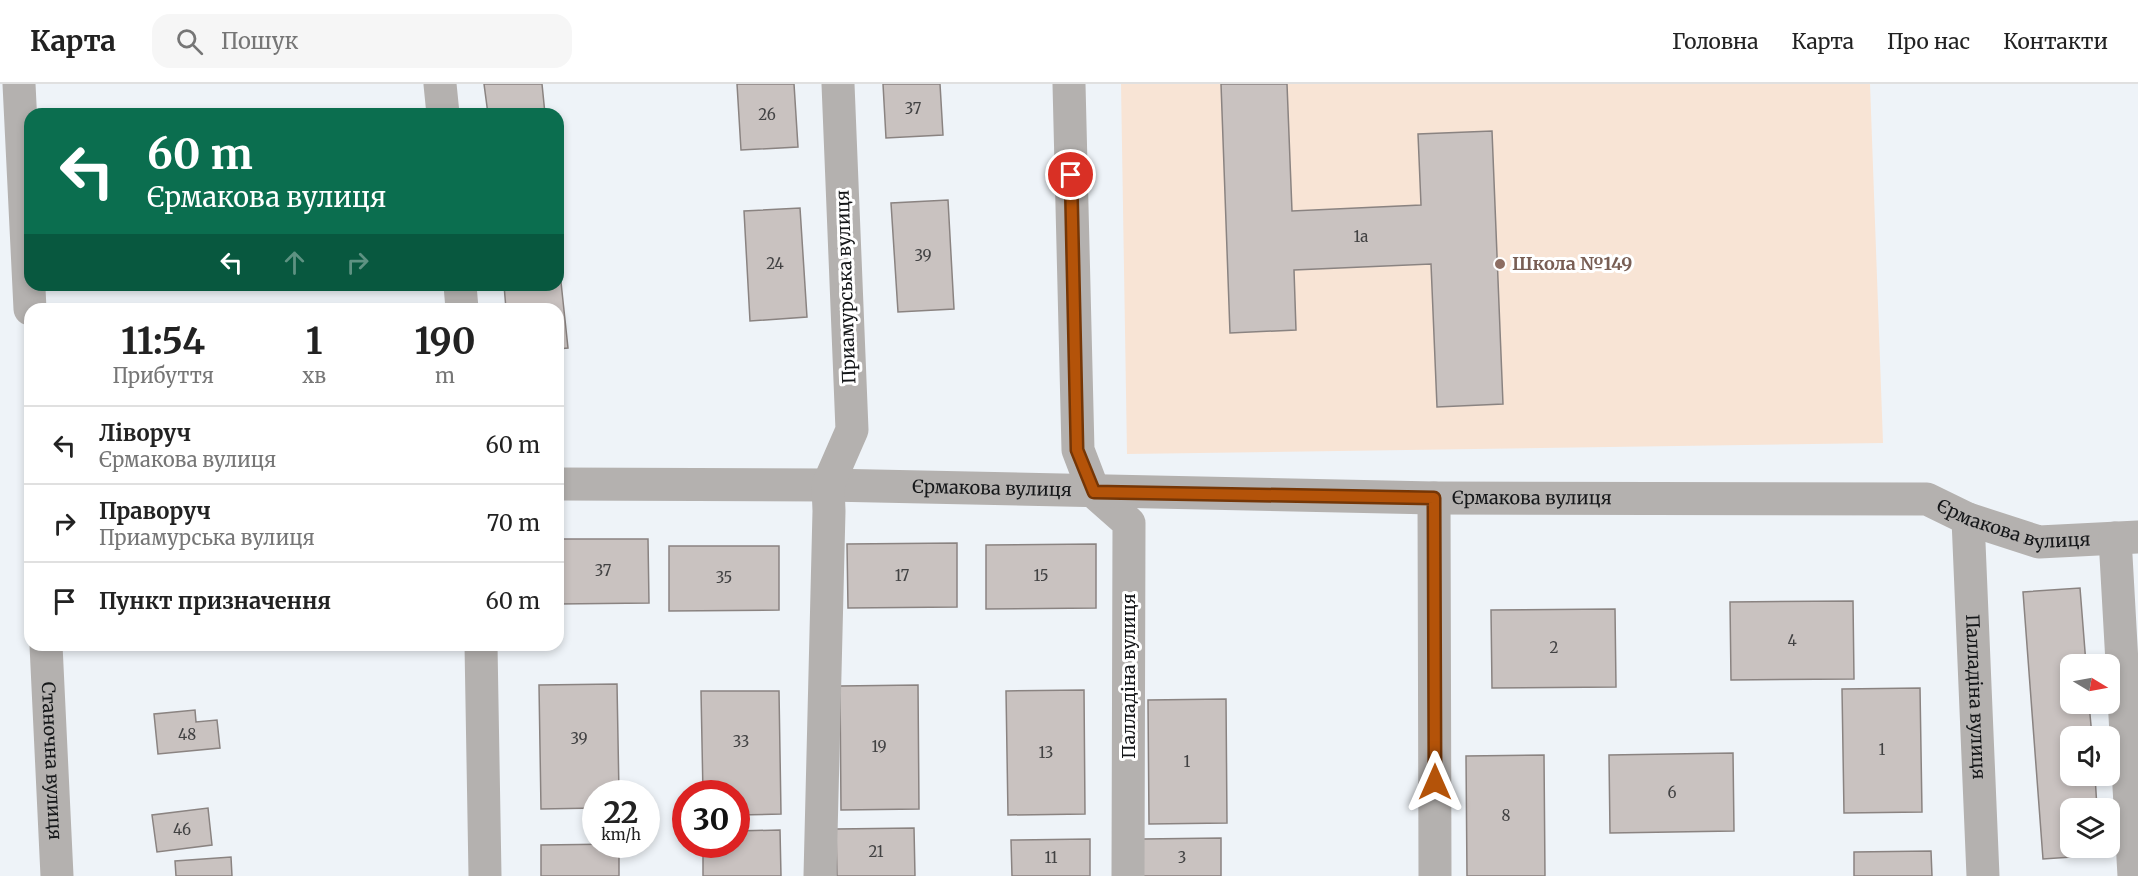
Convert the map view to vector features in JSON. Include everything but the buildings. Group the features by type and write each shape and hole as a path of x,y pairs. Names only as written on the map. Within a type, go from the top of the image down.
{"street":[{"path":"19,84 24,186"},
{"path":"440,84 442,108"},
{"name":"Приамурська вулиця","path":"828,485 852,430 838,84"},
{"path":"1069,84 1077,450 1094,492"},
{"name":"Єрмакова вулиця","path":"564,484 828,485 1434,498 1926,499 1968,519 2039,542 2127,538"},
{"path":"820,876 828,485"},
{"name":"Палладіна вулиця","path":"1094,492 1129,524 1128,876"},
{"path":"1434,498 1435,876"},
{"name":"Палладіна вулиця","path":"1968,519 1983,876"},
{"path":"2127,538 2134,876"},
{"name":"Станочна вулиця","path":"46,651 57,876"},
{"path":"482,651 485,876"}],"shaded area":[{"name":"Школа №149","path":"1121,84 1870,84 1883,443 1127,454"}],"place":[{"name":"Школа №149","path":"1500,264"}],"route":[{"path":"1071,175 1077,450 1094,492 1434,498 1435,782"}]}
